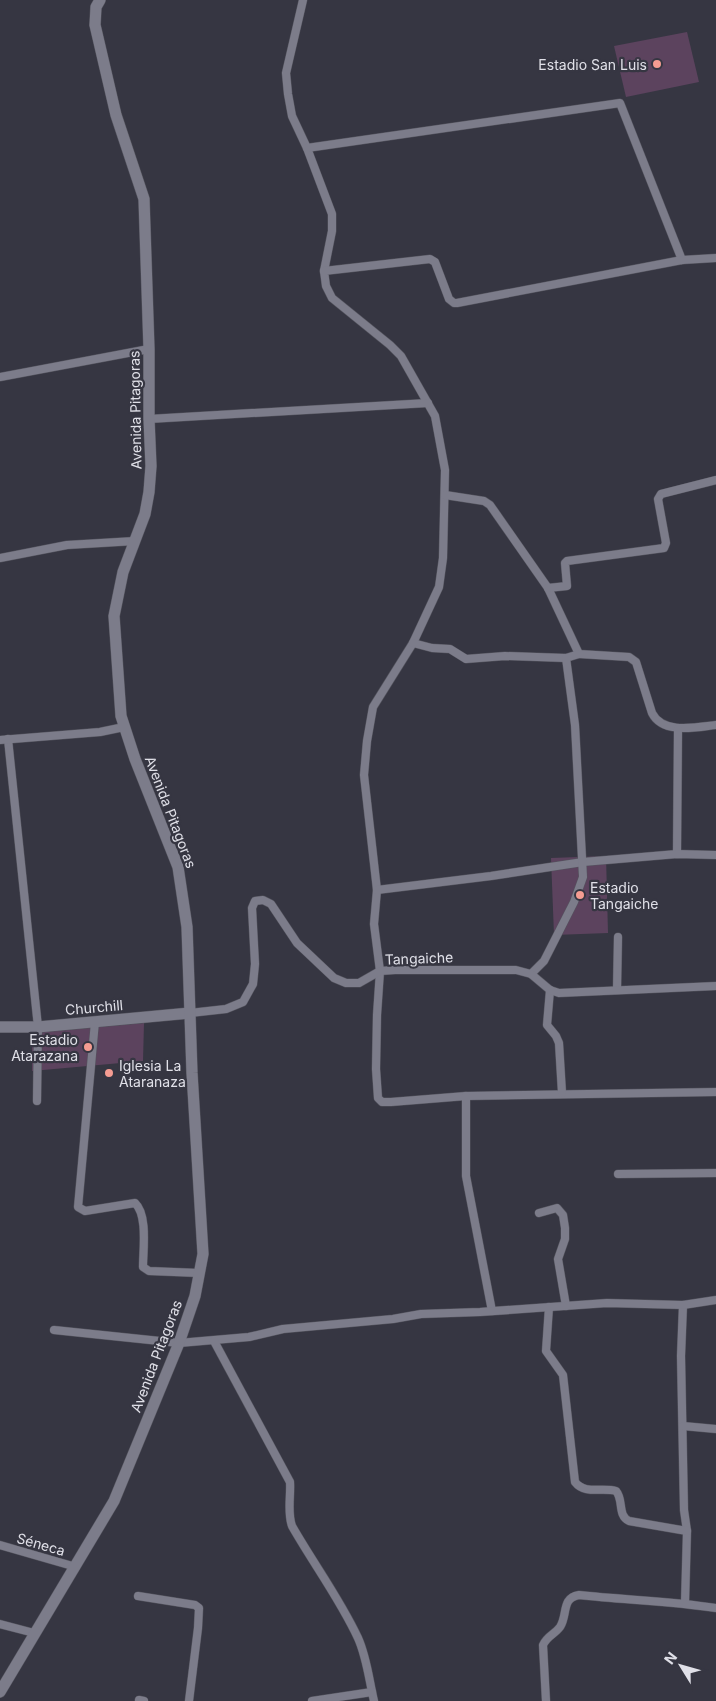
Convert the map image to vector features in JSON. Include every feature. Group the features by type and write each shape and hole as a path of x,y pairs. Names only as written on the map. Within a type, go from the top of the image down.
{"main road":[{"name":"Avenida Pitagoras","path":"0,1692 34,1633 76,1567 114,1500 179,1343 195,1296 203,1254 187,927 178,867 134,759 120,716 114,616 122,572 145,514 149,492 151,466 148,419 149,349 144,199 116,115 96,25 96,7 100,0"},
{"name":"Churchill","path":"0,1027 38,1027 190,1013"}],"street":[{"path":"303,0 286,73 292,116 307,148 332,214 332,232 324,271 326,286 332,298 390,344 401,356 434,416 439,431 445,470 443,558 439,587 413,643 373,707 367,741 364,775 377,890 374,924 380,971 376,1069 378,1098 382,1102 391,1102 466,1096 716,1092"},
{"path":"307,148 620,103 682,260"},
{"path":"324,271 430,259 435,262 449,299 457,303 682,260 716,258"},
{"path":"0,377 149,349"},
{"path":"148,419 428,403"},
{"path":"548,588 567,586 565,565 568,561 664,548 666,543 659,496 716,480"},
{"path":"445,495 484,502 490,505 548,588 580,654"},
{"path":"0,558 67,545 135,541"},
{"path":"413,643 432,648 450,648 466,659 505,656 566,658 580,654 632,658 638,665 654,718 658,722 678,729 716,725"},
{"path":"566,658 575,725 583,878 574,902 544,961 531,974 550,990 559,993 716,986"},
{"path":"36,1101 38,1027 4,739 100,732 124,727"},
{"path":"677,854 678,729"},
{"path":"377,890 583,862 677,854 716,856"},
{"name":"Tangaiche","path":"190,1013 226,1009 243,1002 252,984 255,964 252,908 255,901 263,900 271,904 297,943 334,978 346,983 359,983 380,971 395,970 516,970 531,974"},
{"path":"617,990 618,937"},
{"path":"550,990 547,1025 559,1043 562,1094"},
{"path":"95,1022 78,1207 85,1211 135,1204 139,1207 143,1220 143,1267 145,1270 199,1273"},
{"path":"466,1096 466,1176 492,1311"},
{"path":"618,1174 716,1173"},
{"path":"539,1213 557,1208 562,1215 565,1239 558,1259 566,1306"},
{"path":"54,1330 179,1343 248,1337 283,1329 393,1319 421,1314 649,1303 684,1305 716,1300"},
{"path":"684,1305 681,1356 684,1510 687,1531 685,1603"},
{"path":"549,1307 546,1351 563,1375 575,1482 579,1488 585,1490 616,1491 619,1494 622,1514 629,1521 687,1531"},
{"path":"214,1341 284,1471 290,1488 290,1519 292,1526 348,1618 366,1661 374,1701"},
{"path":"683,1426 716,1429"},
{"name":"Séneca","path":"0,1545 76,1567"},
{"path":"546,1701 543,1645 548,1637 560,1627 569,1598 579,1595 623,1600 685,1603 716,1608"},
{"path":"138,1596 195,1605 199,1608 189,1701"},
{"path":"0,1624 34,1633"},
{"path":"312,1701 372,1692"}],"shaded area":[{"path":"687,32 699,82 626,97 614,46"},
{"path":"606,856 608,933 554,935 551,858"},
{"path":"144,1023 143,1061 32,1071 32,1033"}],"place":[{"name":"Estadio San Luis","path":"657,64"},
{"name":"Estadio Tangaiche","path":"580,895"},
{"name":"Estadio Atarazana","path":"88,1047"},
{"name":"Iglesia La Ataranaza","path":"109,1073"}]}
